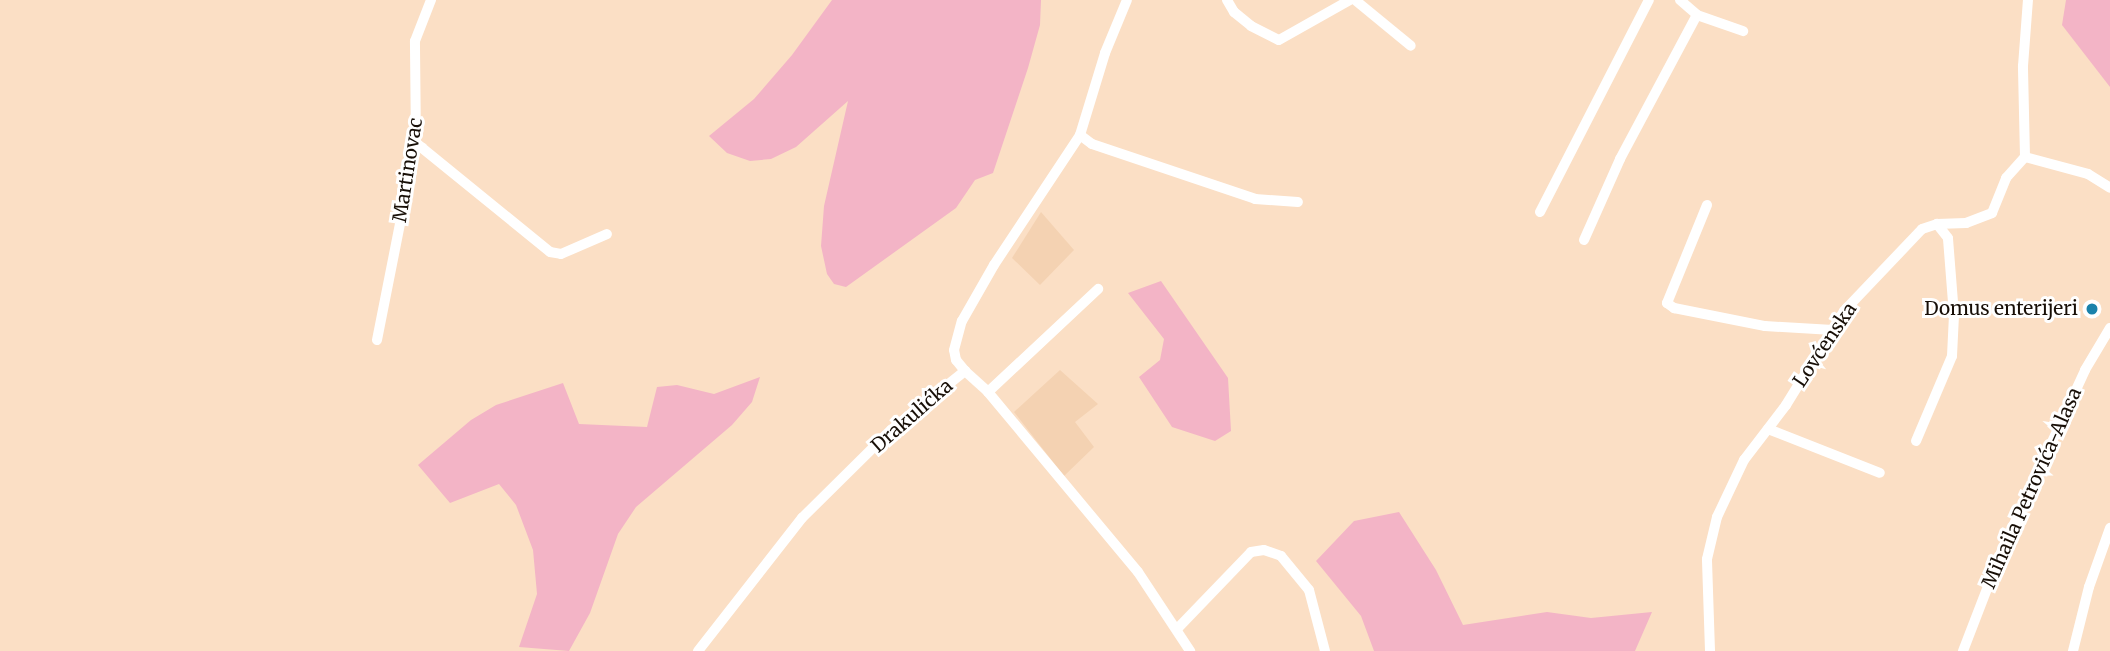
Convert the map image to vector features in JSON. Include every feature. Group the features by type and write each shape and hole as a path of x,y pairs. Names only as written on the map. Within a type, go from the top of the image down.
{"street":[{"name":"Drakulićka","path":"698,651 802,517 891,430 965,371 956,360 954,350 955,335 961,321 994,265 1080,135 1105,53 1128,0"},
{"path":"1227,0 1234,12 1251,26 1279,40 1353,0 1411,46"},
{"path":"1541,212 1649,0"},
{"path":"1680,0 1697,15 1744,32"},
{"path":"2028,0 2023,66 2025,157 2088,174 2110,188"},
{"name":"Martinovac","path":"377,340 416,143 415,41 429,1"},
{"path":"1584,240 1620,159 1697,15"},
{"path":"1080,135 1092,144 1255,199 1298,202"},
{"path":"416,143 550,252 561,254 607,234"},
{"name":"Lovćenska","path":"1710,651 1707,559 1710,539 1744,460 1768,429 1844,311 1914,236 1937,224 1966,223 1992,213 2006,178 2025,157"},
{"path":"1707,205 1667,303 1674,308 1765,326 1833,330"},
{"path":"1916,442 1952,356 1954,315 1948,238 1937,224"},
{"path":"988,392 1098,289"},
{"name":"Mihaila Petrovića-Alasa","path":"1963,651 2002,550 2085,370 2110,328"},
{"path":"965,371 988,392 1138,572 1190,651"},
{"path":"1768,429 1880,472"},
{"path":"2073,651 2089,587 2110,528"},
{"path":"1177,629 1251,552 1265,550 1280,556 1309,590 1325,651"}],"shaded area":[{"path":"832,0 1041,0 1040,25 993,173 975,180 956,208 846,287 834,284 827,274 821,246 824,206 848,101 796,147 771,159 750,161 727,153 709,136 754,99 792,55"},
{"path":"2066,0 2110,0 2110,87 2062,25"},
{"path":"1041,212 1074,250 1040,285 1012,258"},
{"path":"1161,281 1228,378 1231,431 1215,441 1172,427 1139,377 1160,360 1164,339 1128,293"},
{"path":"1060,370 1098,404 1075,422 1094,447 1064,476 1014,412"},
{"path":"760,377 752,402 732,425 636,507 618,534 590,613 569,651 519,647 537,594 533,550 516,505 499,484 450,503 418,465 471,420 496,405 563,383 579,424 647,427 657,387 677,385 714,394"},
{"path":"1399,512 1436,570 1463,625 1547,612 1591,618 1652,612 1635,651 1374,651 1361,616 1316,561 1354,521"}],"place":[{"name":"Domus enterijeri","path":"2092,309"}]}
